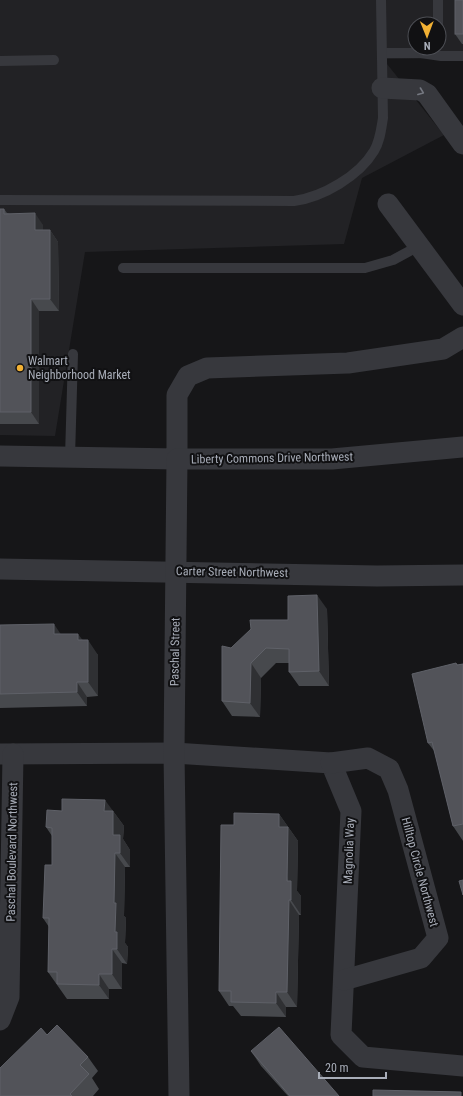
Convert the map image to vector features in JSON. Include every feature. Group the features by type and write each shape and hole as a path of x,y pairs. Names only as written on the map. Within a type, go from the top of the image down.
{"street":[{"path":"382,88 420,90 427,94 463,144"},
{"path":"388,204 463,305"},
{"name":"Liberty Commons Drive Northwest","path":"176,571 177,395 188,376 208,368 348,363 443,349 463,337"},
{"name":"Liberty Commons Drive Northwest","path":"0,456 177,459 332,459 463,447"},
{"name":"Carter Street Northwest","path":"0,569 176,571 377,576 463,575"},
{"name":"Paschal Street","path":"174,743 176,571"},
{"path":"179,1096 174,743 331,763"},
{"name":"Paschal Boulevard Northwest","path":"0,1020 9,997 7,754 174,743"},
{"name":"Hilltop Circle Northwest","path":"331,763 368,758 389,770 402,804 438,938 421,958 344,980"},
{"name":"Magnolia Way","path":"331,763 351,811 344,980"},
{"path":"344,980 341,1035 363,1056 463,1066"}],"lane":[{"path":"0,200 294,200 314,197 329,190 355,171 374,151 381,132 381,0"},
{"path":"438,0 438,16"},
{"path":"382,53 407,51"},
{"path":"447,56 463,56"},
{"path":"0,61 54,60"},
{"path":"122,268 365,268 393,260 419,246"},
{"path":"70,457 73,354"}],"shaded area":[{"path":"0,0 463,0 463,58 383,59 444,135 362,178 344,244 85,252 55,436 0,435"}],"building":[{"path":"455,0 463,0 463,34 455,34"},
{"name":"Walmart Neighborhood Market","path":"0,209 4,209 4,214 35,213 35,230 50,230 50,299 31,299 31,412 0,412"},
{"path":"317,595 319,671 289,672 289,649 266,648 251,663 250,703 222,701 222,646 231,648 251,629 250,620 288,620 288,596"},
{"path":"54,624 54,634 78,634 78,640 88,640 88,682 77,682 77,692 0,694 0,625"},
{"path":"456,663 457,665 463,664 463,824 453,826 432,742 428,743 412,674"},
{"path":"62,799 105,800 104,811 113,811 113,835 120,835 120,853 115,853 114,903 116,903 115,932 117,932 117,949 112,949 112,974 99,974 99,985 57,984 57,972 48,972 49,918 43,918 45,865 52,865 52,828 46,827 47,810 62,811"},
{"path":"234,813 279,814 279,827 288,827 287,881 291,881 291,900 289,900 287,992 276,992 276,1003 231,1002 231,991 219,991 221,825 234,825"},
{"path":"463,880 463,895 459,881"},
{"path":"57,1025 88,1057 80,1065 89,1074 70,1094 72,1096 0,1096 0,1068 41,1028 47,1035"},
{"path":"279,1027 339,1096 290,1096 251,1051"},
{"path":"373,1090 461,1092 461,1096 373,1096"}],"place":[{"name":"Walmart Neighborhood Market","path":"20,368"}]}
